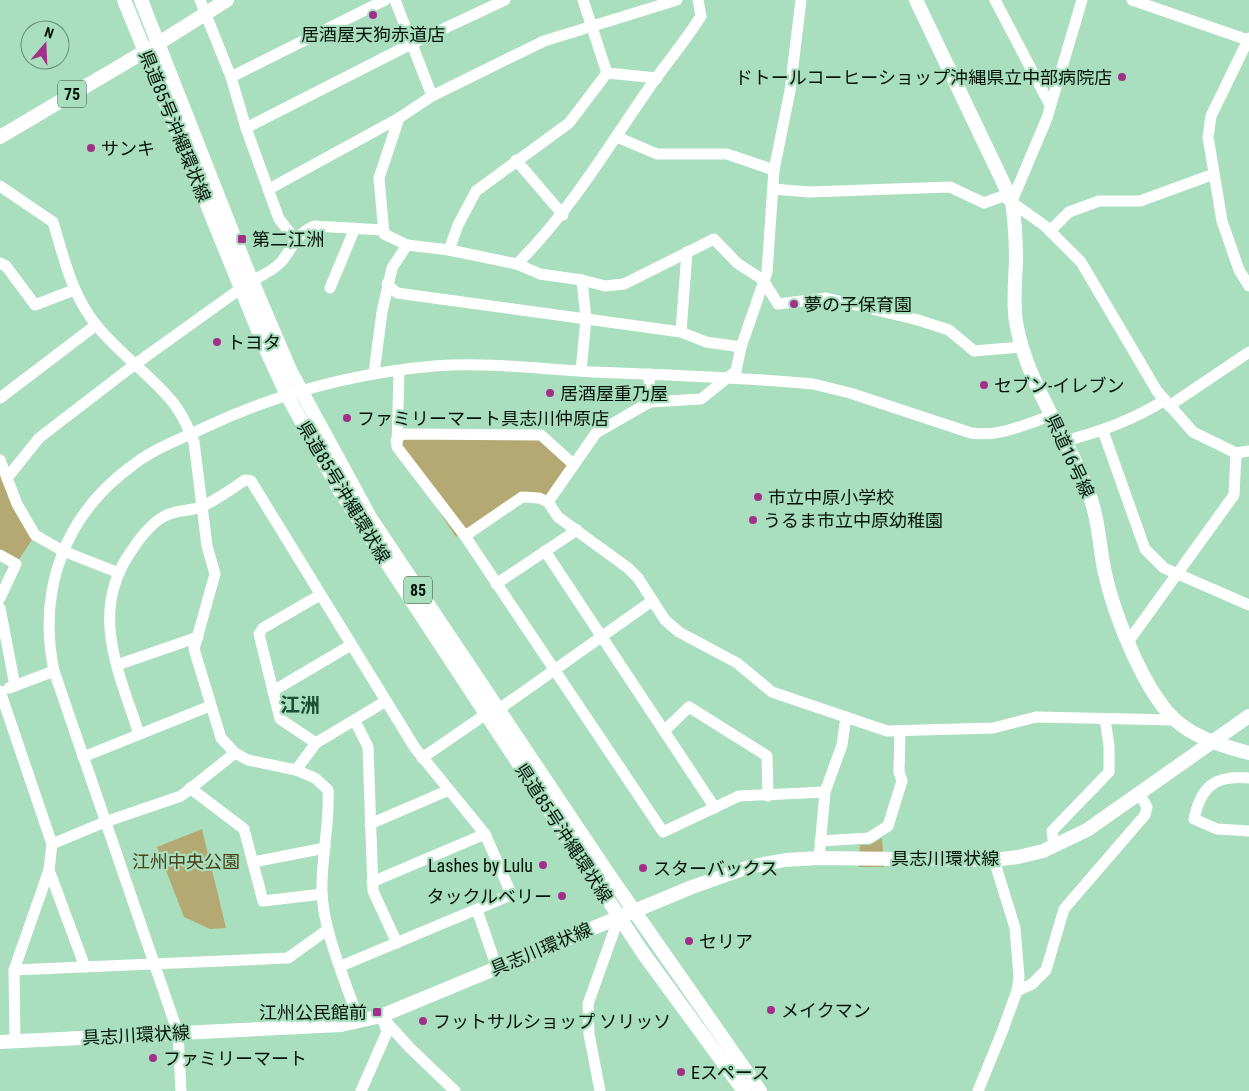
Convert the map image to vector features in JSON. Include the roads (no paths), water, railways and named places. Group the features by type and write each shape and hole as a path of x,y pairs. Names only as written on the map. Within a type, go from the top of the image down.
{"main road":[{"name":"県道85号沖縄環状線","path":"124,0 246,285 370,519 619,917 744,1091"},
{"name":"県道85号沖縄環状線","path":"141,0 159,43 287,395 341,494 492,712 760,1091"},
{"name":"75","path":"0,137 159,43 203,6 227,0"},
{"name":"県道16号線","path":"916,0 1012,201 1016,226 1014,307 1022,348 1050,416 1087,488 1096,515 1109,588 1128,642 1157,697 1175,720 1214,741 1249,753"},
{"name":"具志川環状線","path":"0,1042 341,1024 359,1021 381,1016 692,887 749,867 785,860 819,858 994,860 1018,858 1054,847 1087,830 1140,795 1249,716"}],"street":[{"path":"231,77 385,0"},
{"path":"395,0 432,96"},
{"path":"246,128 411,44 505,0"},
{"path":"583,0 607,73"},
{"path":"269,189 399,118 432,96 544,41 677,0"},
{"path":"517,264 563,215 656,78 680,50 701,16 698,0"},
{"path":"548,502 596,433 650,402 701,399 724,378 736,371 741,347 767,272 774,170 790,91 801,0"},
{"path":"995,0 1050,105"},
{"path":"1012,201 1047,118 1082,0"},
{"path":"1132,0 1249,40 1211,116 1208,137 1222,221 1239,270 1249,286"},
{"path":"203,6 231,77 246,128 279,219 295,239"},
{"path":"607,73 656,78"},
{"path":"449,250 458,225 476,191 569,123 607,73"},
{"path":"399,118 379,178 384,234 406,245 449,250 517,264 540,274 582,280 605,286 624,284 714,239 737,263 763,280 778,304 826,298 918,320 949,330 974,352 1022,348"},
{"path":"617,138 657,154 727,154 774,170"},
{"path":"516,160 563,215"},
{"path":"1050,231 1070,212 1100,201 1140,200 1214,174"},
{"path":"0,186 53,222 74,290 96,325 134,365 171,399 191,434 194,442 207,546 215,574 194,649 210,706 221,738 235,753 248,760 296,770 314,778 328,790 330,812 322,894 327,930 359,1021"},
{"path":"773,190 809,192 950,187 984,203 1003,196 1050,231 1082,262 1167,403 1193,432 1236,453 1249,452"},
{"path":"8,478 39,438 134,365 280,263 295,239 305,230 315,226 383,230"},
{"path":"330,288 355,228"},
{"path":"374,373 392,268 406,245"},
{"path":"682,332 687,252"},
{"path":"0,263 6,266 35,305 74,290"},
{"path":"581,371 586,319 582,280"},
{"path":"388,284 398,293 682,332 706,342 741,347"},
{"path":"0,398 96,325"},
{"path":"1064,441 1103,431 1167,403 1249,352"},
{"path":"181,1091 178,1033 54,671 50,645 49,606 63,551 81,517 104,489 134,464 236,413 287,395 374,373 465,365 790,382 831,388 971,433 984,435 1003,432 1050,416"},
{"path":"399,370 397,447 465,536 662,832 739,796 825,792"},
{"path":"649,374 650,402"},
{"path":"1103,431 1145,549 1164,568 1249,605"},
{"path":"396,441 402,434 541,435 573,464"},
{"path":"1128,642 1179,574 1234,495 1236,453"},
{"path":"0,460 17,504 35,535 63,551 120,573"},
{"path":"139,734 110,642 110,610 120,573 128,556 154,524 173,512 202,507 245,480 250,481 422,758 485,834 510,891 508,896 341,966"},
{"path":"465,536 522,497 539,498 548,502 558,517 628,568 638,578 665,620 679,632 737,663 772,692 887,731 900,732 933,728 992,728 1036,717 1175,720"},
{"path":"496,584 577,530"},
{"path":"545,551 715,808"},
{"path":"0,555 16,564 0,598"},
{"path":"316,742 280,719 259,634 263,628 320,595"},
{"path":"422,758 652,601"},
{"path":"0,608 15,686"},
{"path":"117,665 198,637"},
{"path":"273,691 352,645"},
{"path":"15,1041 14,970 49,870 52,844 0,691 54,671"},
{"path":"296,770 316,742 355,721 386,701"},
{"path":"83,756 210,706"},
{"path":"664,730 689,707 736,736 767,756 768,796"},
{"path":"819,858 825,792 842,745 846,717"},
{"path":"1054,847 1052,832 1108,772 1109,746 1105,719"},
{"path":"355,721 368,747 373,891 397,943"},
{"path":"820,841 869,838 888,826 902,781 899,772 900,732"},
{"path":"52,844 105,822 181,796 235,753"},
{"path":"1249,778 1231,776 1214,781 1198,802 1194,819 1217,829 1249,830"},
{"path":"190,788 244,829 264,902 322,894"},
{"path":"370,824 449,790"},
{"path":"1017,991 1032,984 1046,970 1064,908 1145,815 1147,807 1140,795"},
{"path":"372,882 485,834"},
{"path":"253,862 325,848"},
{"path":"978,1091 1017,991 1019,977 1015,928 994,860"},
{"path":"49,870 85,968"},
{"path":"476,910 497,968"},
{"path":"600,1091 589,1034 588,1004 619,917"},
{"path":"14,970 288,958 327,930"},
{"path":"361,1091 387,1032 381,1016"},
{"path":"381,1016 410,1048 456,1091"}],"place":[{"name":"居酒屋天狗赤道店","path":"373,15"},
{"name":"ドトールコーヒーショップ沖縄県立中部病院店","path":"1122,77"},
{"name":"サンキ","path":"91,148"},
{"name":"第二江洲","path":"242,239"},
{"name":"夢の子保育園","path":"794,304"},
{"name":"トヨタ","path":"217,342"},
{"name":"セブン-イレブン","path":"984,385"},
{"name":"居酒屋重乃屋","path":"550,393"},
{"name":"ファミリーマート具志川仲原店","path":"347,418"},
{"name":"市立中原小学校","path":"758,497"},
{"name":"うるま市立中原幼稚園","path":"753,520"},
{"name":"Lashes by Lulu","path":"543,865"},
{"name":"スターバックス","path":"643,868"},
{"name":"タックルベリー","path":"562,896"},
{"name":"セリア","path":"689,941"},
{"name":"メイクマン","path":"771,1010"},
{"name":"江州公民館前","path":"377,1012"},
{"name":"フットサルショップ ソリッソ","path":"423,1021"},
{"name":"ファミリーマート","path":"153,1058"},
{"name":"Eスペース","path":"681,1072"}],"district":[{"name":"江洲","path":"300,705"}],"park label":[{"name":"江州中央公園","path":"186,861"}]}
